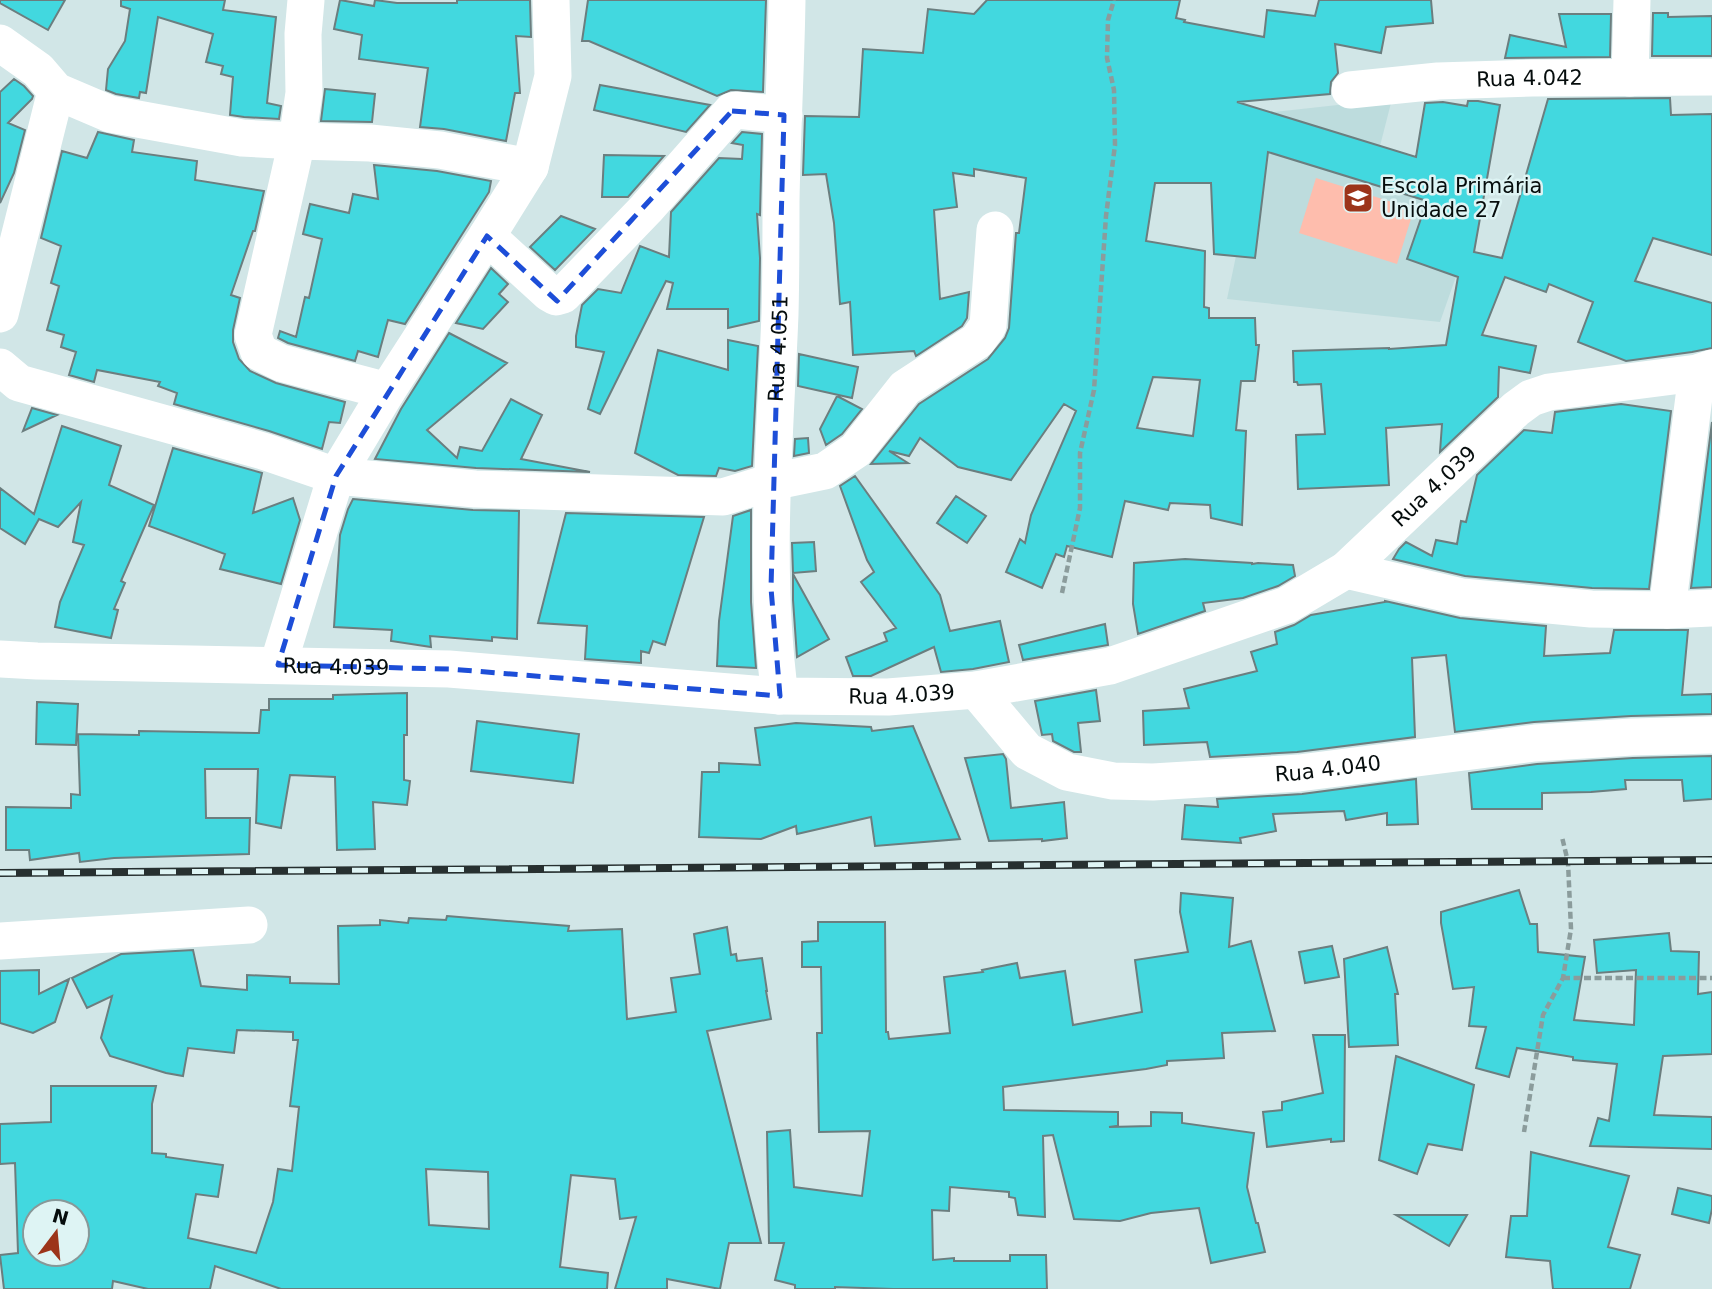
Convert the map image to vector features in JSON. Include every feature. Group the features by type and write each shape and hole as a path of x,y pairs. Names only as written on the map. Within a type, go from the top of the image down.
{"street":[{"path":"306,0 303,34 304,93 297,141 253,335 259,352 281,363 387,391"},
{"path":"278,666 336,476 530,167 553,76 551,0"},
{"name":"Rua 4.051","path":"780,696 774,652 771,588 772,482 780,310 787,0"},
{"path":"1630,78 1632,0"},
{"path":"0,43 38,70 56,91 110,114 242,138 370,143 440,149 530,167"},
{"name":"Rua 4.042","path":"1350,90 1438,81 1712,77"},
{"path":"0,314 56,91"},
{"path":"488,236 549,293 556,297 563,295 646,208 732,111 784,115"},
{"path":"0,367 19,383 263,451 336,476 475,489 723,498 772,482 825,471 856,450 905,388 977,341 988,326 995,230"},
{"path":"1667,610 1705,370"},
{"name":"Rua 4.039","path":"0,659 449,669 780,696 888,697 976,690 1110,666 1287,605 1346,569 1516,409 1531,398 1549,392 1705,370"},
{"path":"1346,569 1462,597 1591,609 1712,608"},
{"name":"Rua 4.040","path":"976,690 1027,751 1067,772 1113,781 1153,782 1299,773 1535,743 1712,735"},
{"path":"0,941 249,925"}],"path":[{"path":"1062,593 1080,508 1080,453 1094,390 1104,228 1115,145 1114,90 1107,58 1108,20 1114,0"},
{"path":"1524,1132 1543,1015 1563,978 1571,929 1568,862 1562,837"},
{"path":"1563,978 1712,978"}],"highlighted area":[{"path":"732,111 784,115 771,588 780,696 449,669 278,665 336,476 487,236 557,301"}],"shaded area":[{"name":"Escola Primária Unidade 27","path":"1392,99 1380,146 1490,180 1440,322 1227,299 1236,256 1243,104 1274,112"},
{"path":"1316,178 1414,209 1397,264 1299,233"}],"building":[{"path":"0,0 65,0 48,30 0,3"},
{"path":"121,0 225,0 223,10 276,17 267,103 281,106 279,119 230,115 233,77 221,74 223,66 206,62 213,34 158,17 146,93 140,92 139,98 106,90 108,69 125,41 130,9 121,6"},
{"path":"340,0 374,6 375,0 397,3 457,3 457,0 530,0 531,37 516,36 520,93 515,93 506,141 420,127 428,68 359,59 362,35 334,29"},
{"path":"588,0 766,0 763,92 731,90 717,96 589,41 582,41"},
{"path":"987,0 1180,0 1176,18 1185,20 1184,22 1264,37 1267,10 1315,16 1319,0 1431,0 1433,23 1386,27 1381,53 1335,44 1338,73 1331,82 1330,94 1237,102 1416,157 1425,103 1443,102 1467,106 1468,101 1478,101 1500,105 1474,252 1502,258 1548,99 1670,98 1671,115 1712,114 1712,255 1653,238 1635,281 1712,303 1712,348 1626,361 1578,342 1593,302 1549,284 1546,292 1505,277 1482,335 1536,346 1530,373 1499,367 1498,397 1440,452 1442,424 1386,428 1389,485 1298,489 1296,435 1325,434 1321,384 1298,385 1294,382 1293,351 1446,345 1458,277 1407,259 1427,201 1268,152 1255,258 1214,254 1211,183 1155,183 1146,241 1205,251 1204,307 1209,308 1209,318 1255,318 1256,345 1259,345 1255,381 1241,381 1236,430 1246,431 1242,525 1211,518 1210,505 1170,503 1168,510 1125,501 1112,557 1067,546 1064,557 1056,554 1042,588 1006,572 1020,539 1025,543 1031,515 1076,411 1064,404 1011,480 958,467 920,438 909,456 889,451 908,463 871,464 919,404 988,359 1005,338 1009,328 1016,233 1019,233 1026,178 974,169 974,176 953,173 957,207 934,210 940,299 969,292 967,318 962,326 916,356 914,351 853,355 850,302 840,304 834,223 826,174 803,175 805,116 859,117 863,49 923,53 928,9 974,14","holes":["1153,377 1200,380 1193,436 1137,428"]},
{"path":"1653,13 1668,13 1668,17 1712,16 1712,56 1652,56"},
{"path":"1559,14 1611,14 1610,57 1505,58 1510,35 1566,47"},
{"path":"14,79 33,96 8,123 25,130 14,173 0,203 0,92"},
{"path":"600,85 710,105 686,132 594,110"},
{"path":"325,89 375,94 372,122 321,121"},
{"path":"98,132 134,140 132,152 197,161 195,180 264,191 255,231 231,295 240,298 233,342 239,359 250,371 276,383 345,402 340,423 329,422 322,449 174,404 177,393 158,386 160,382 97,370 94,382 69,375 76,352 61,347 64,335 47,330 59,286 51,283 61,246 41,238 62,151 87,158"},
{"path":"742,132 762,134 760,215 757,214 760,258 759,321 728,328 728,309 667,309 673,283 666,281 600,414 588,409 604,352 576,347 582,305 598,289 621,293 640,246 669,257 671,212 719,158 742,159 743,145 732,143"},
{"path":"604,155 664,156 628,197 602,197"},
{"path":"374,165 437,171 491,181 489,192 405,324 388,320 378,357 358,351 355,361 278,338 280,331 296,337 305,297 309,298 322,239 303,234 310,204 349,213 353,194 378,199"},
{"path":"561,216 595,229 555,270 530,247"},
{"path":"491,268 508,284 499,294 508,302 483,329 456,323"},
{"path":"449,333 507,363 427,430 457,458 460,447 482,451 511,399 542,415 521,459 590,472 476,468 375,459 401,409"},
{"path":"728,340 758,346 752,466 735,471 719,468 716,476 678,475 635,453 658,350 728,370"},
{"path":"799,354 858,367 852,398 798,386"},
{"path":"837,396 862,409 842,434 826,445 820,429"},
{"path":"1621,404 1671,411 1649,589 1592,588 1465,576 1393,559 1406,542 1432,556 1436,540 1457,544 1461,521 1466,522 1477,475 1524,430 1552,433 1555,412"},
{"path":"32,408 57,415 23,431"},
{"path":"1712,422 1712,587 1691,588"},
{"path":"62,426 121,446 109,485 154,505 121,581 125,583 114,609 118,610 111,638 55,627 60,602 84,545 73,542 81,502 58,527 39,519 25,544 0,528 0,488 34,514"},
{"path":"808,438 809,453 794,456 795,439"},
{"path":"173,448 262,473 253,513 293,498 300,520 281,584 220,569 225,554 149,526"},
{"path":"855,476 940,595 950,631 1000,621 1009,662 941,672 934,647 871,676 853,676 846,657 887,641 884,633 896,628 861,582 874,572 840,486"},
{"path":"956,496 986,516 967,543 937,523"},
{"path":"353,499 473,510 519,511 517,639 492,637 492,641 430,636 431,647 391,641 392,630 334,627 340,535"},
{"path":"751,510 751,602 756,668 717,666 719,621 733,516"},
{"path":"566,513 704,517 665,645 653,641 649,653 641,651 641,663 585,659 587,626 538,623"},
{"path":"814,542 816,571 793,573 792,543"},
{"path":"1185,559 1293,565 1295,576 1278,586 1243,598 1203,603 1205,611 1138,634 1133,604 1134,563"},
{"path":"793,574 829,639 797,657 793,600"},
{"path":"1385,601 1460,618 1546,626 1544,656 1610,653 1614,630 1688,630 1682,695 1712,694 1712,714 1534,722 1455,732 1446,655 1412,658 1415,737 1297,752 1210,757 1207,742 1144,745 1143,711 1189,708 1184,689 1257,671 1251,652 1277,644 1275,632 1311,615"},
{"path":"1105,624 1108,645 1023,660 1019,645"},
{"path":"1096,690 1100,721 1078,723 1081,752 1074,752 1053,741 1052,734 1042,735 1035,701"},
{"path":"407,693 404,780 410,781 407,805 373,802 375,849 337,850 335,777 290,775 281,828 256,823 258,769 205,769 206,818 250,818 249,854 114,858 80,862 79,853 30,860 29,850 6,850 6,807 71,808 71,794 80,795 78,734 139,735 139,731 259,733 261,710 269,710 269,699 333,699 333,695"},
{"path":"37,702 78,704 76,745 36,744"},
{"path":"477,721 579,734 573,783 471,771"},
{"path":"796,723 871,727 872,731 913,726 960,839 875,846 871,817 797,834 796,826 761,839 699,837 702,772 719,772 719,763 760,765 755,728"},
{"path":"1003,754 1006,759 1011,808 1064,802 1067,838 989,841 965,758"},
{"path":"1712,756 1712,799 1684,801 1682,780 1625,780 1626,789 1542,793 1542,809 1472,809 1469,773 1537,764"},
{"path":"1416,779 1418,824 1387,825 1387,813 1346,820 1344,811 1273,814 1276,831 1240,838 1241,843 1182,839 1185,805 1218,807 1217,799 1302,794"},
{"path":"1519,890 1530,924 1537,924 1538,952 1585,957 1574,1020 1634,1025 1636,970 1597,973 1594,940 1669,933 1671,951 1699,952 1698,994 1712,992 1712,1054 1663,1056 1654,1115 1712,1117 1712,1149 1590,1146 1598,1118 1609,1121 1617,1064 1573,1060 1573,1057 1517,1048 1509,1077 1476,1068 1486,1027 1469,1026 1474,987 1453,989 1441,912"},
{"path":"1181,893 1233,898 1229,947 1251,941 1275,1031 1222,1033 1224,1058 1167,1061 1167,1065 1146,1069 1003,1087 1004,1110 1118,1112 1118,1126 1109,1127 1151,1126 1151,1112 1182,1113 1182,1123 1254,1133 1247,1187 1265,1252 1211,1263 1199,1208 1151,1213 1120,1221 1074,1219 1053,1135 1043,1136 1045,1217 1018,1215 1015,1198 1009,1197 1009,1192 950,1187 949,1211 932,1210 933,1260 954,1258 954,1261 1010,1261 1010,1255 1046,1255 1047,1289 795,1289 795,1285 775,1280 784,1243 769,1243 767,1132 790,1130 794,1187 862,1196 870,1131 819,1132 817,1033 822,1033 821,967 802,967 802,942 818,941 818,922 885,922 886,1032 889,1039 950,1033 944,977 983,972 982,970 1017,963 1020,978 1065,971 1073,1025 1142,1012 1135,960 1188,952 1180,912"},
{"path":"447,916 569,926 568,931 622,929 627,1019 676,1012 671,978 700,974 694,934 727,927 731,955 736,954 737,961 762,958 771,1019 707,1031 761,1243 729,1243 720,1289 667,1279 667,1289 615,1289 636,1217 620,1219 615,1179 571,1175 560,1267 608,1273 607,1289 281,1289 215,1266 210,1289 148,1289 113,1281 112,1289 4,1289 0,1255 18,1253 15,1163 0,1164 0,1124 51,1122 51,1086 156,1086 152,1104 152,1153 223,1165 218,1197 196,1194 188,1238 256,1253 273,1202 278,1169 292,1171 299,1107 290,1106 298,1040 293,1040 293,1032 237,1030 234,1053 188,1048 183,1076 166,1073 110,1056 101,1038 112,996 87,1008 72,978 121,954 193,950 201,986 247,990 247,975 290,977 290,983 339,984 338,926 380,925 380,920 408,923 409,918 446,920","holes":["426,1169 488,1172 489,1229 429,1225"]},
{"path":"1332,946 1339,977 1305,983 1299,952"},
{"path":"1387,947 1398,994 1395,994 1398,1045 1349,1047 1344,959"},
{"path":"39,970 39,994 69,979 55,1022 33,1033 0,1023 0,971"},
{"path":"1313,1035 1345,1035 1344,1141 1331,1142 1331,1139 1267,1147 1263,1112 1282,1110 1282,1102 1323,1093"},
{"path":"1396,1056 1474,1085 1462,1150 1428,1144 1417,1174 1379,1160"},
{"path":"1531,1152 1629,1176 1608,1247 1640,1255 1630,1289 1553,1289 1550,1261 1506,1257 1511,1216 1527,1216"},
{"path":"1678,1188 1712,1196 1709,1223 1672,1214"},
{"path":"1396,1215 1467,1215 1449,1246"}],"railway":[{"path":"0,873 1712,860"}],"place":[{"name":"Escola Primária Unidade 27","path":"1358,198"}]}
